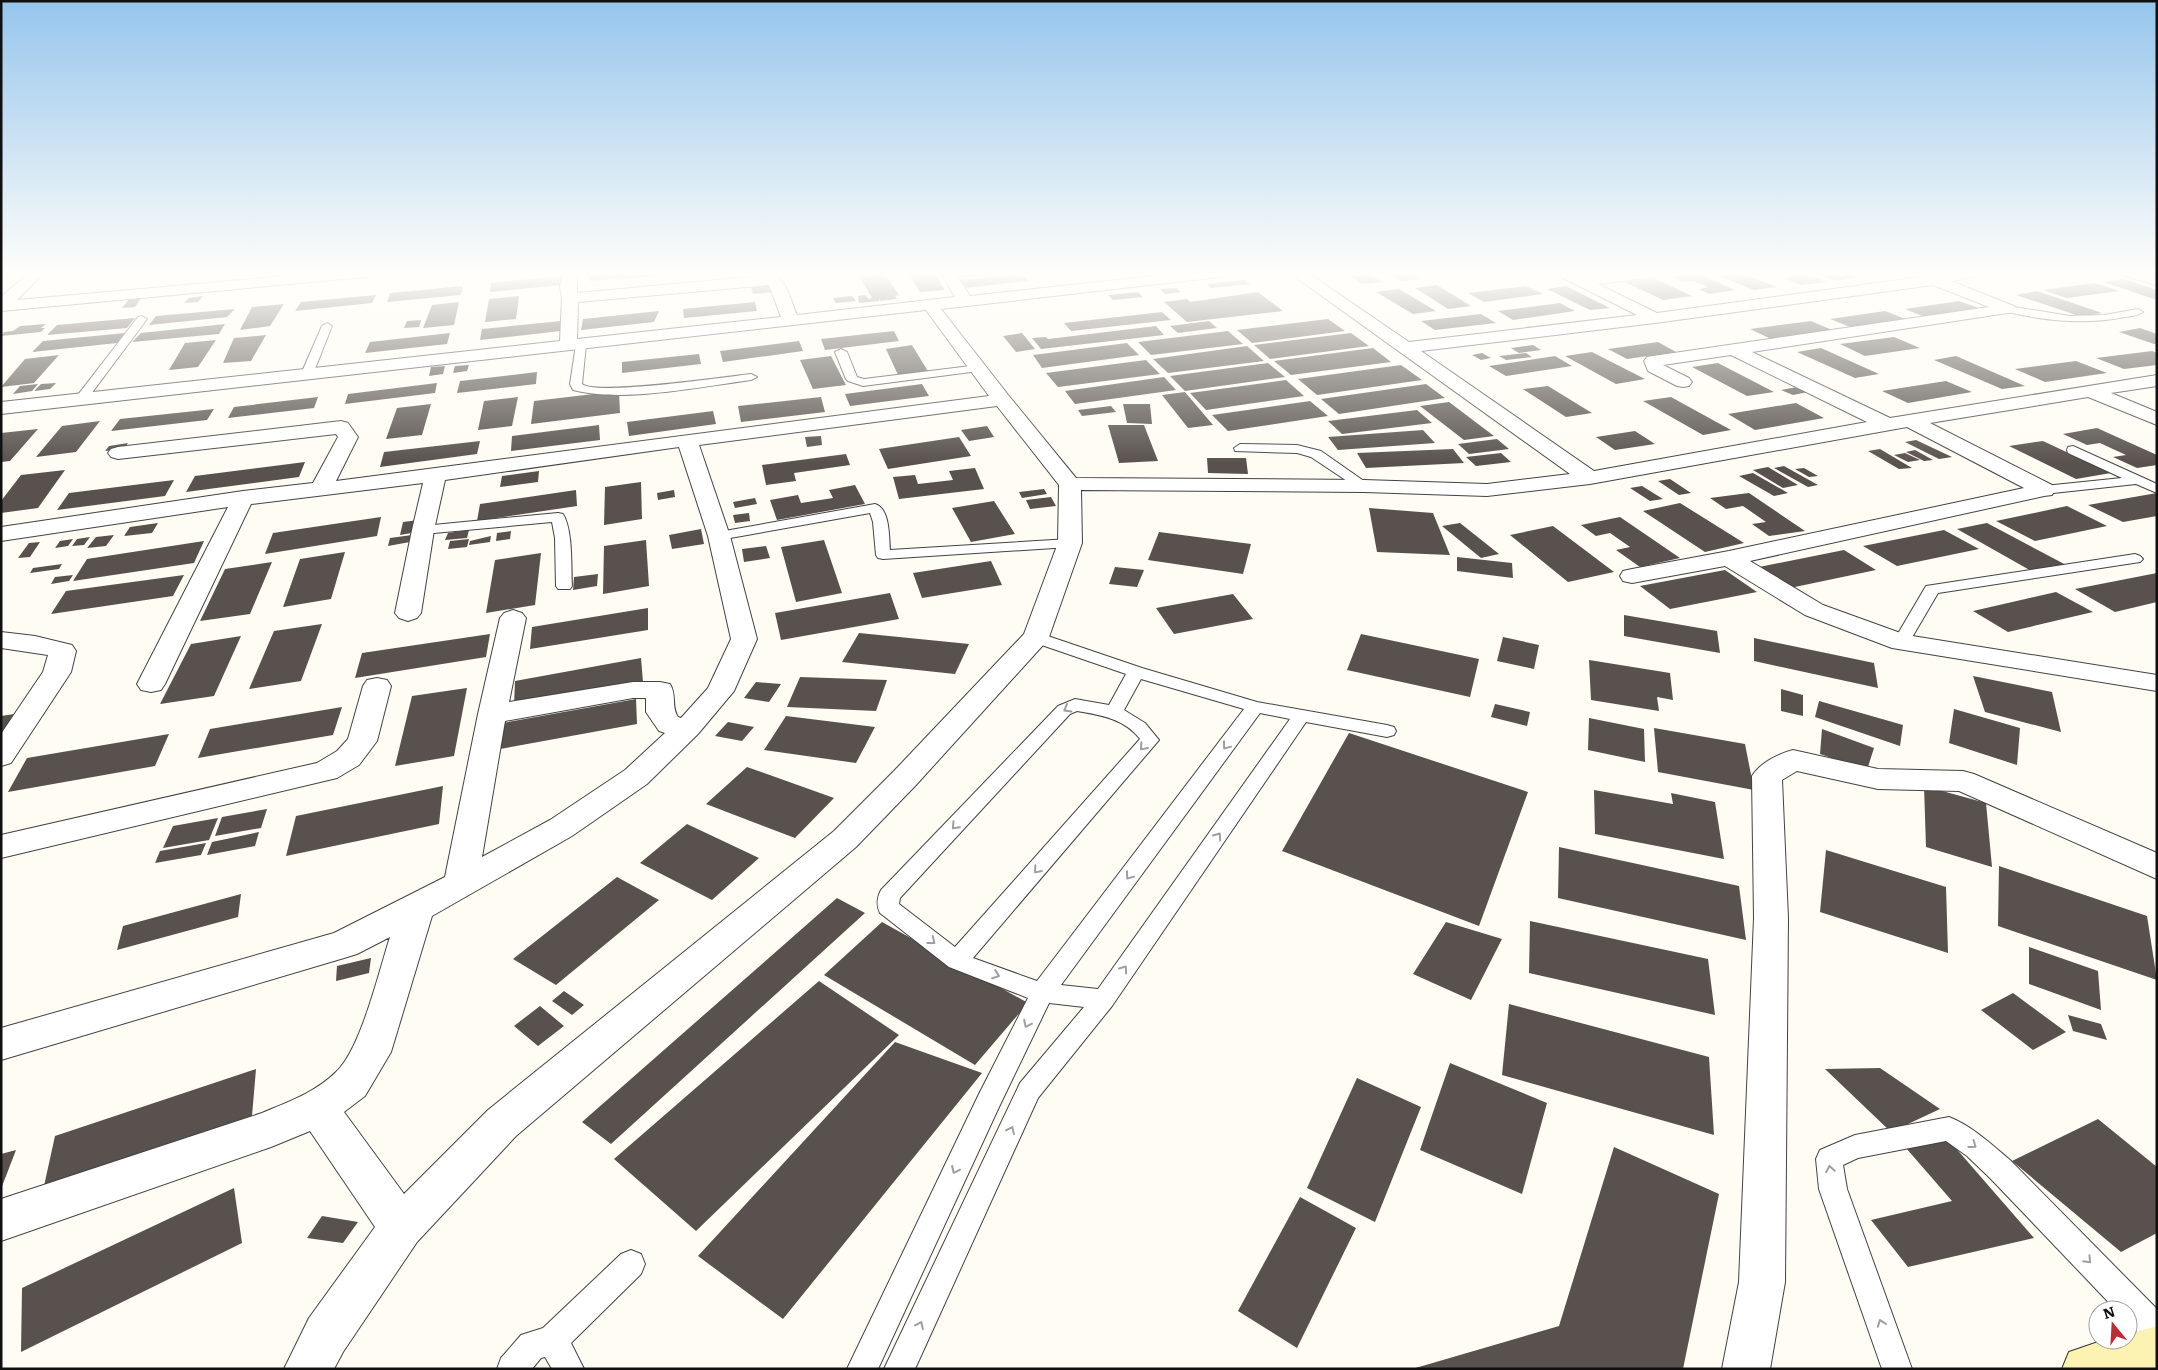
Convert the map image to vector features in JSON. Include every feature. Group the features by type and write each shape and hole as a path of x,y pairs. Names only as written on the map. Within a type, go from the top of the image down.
{"main road":[{"path":"2086,1369 2157,1350"}],"street":[{"path":"573,337 574,346"},
{"path":"1,408 650,337"},
{"path":"308,1369 326,1335 400,1227 502,1123 845,839 905,778 1036,637 1070,543 1070,484 1002,400 955,337"},
{"path":"1389,337 1590,478"},
{"path":"1405,348 1497,337"},
{"path":"1682,382 1654,367 1653,361 1822,337"},
{"path":"1735,350 1898,422 2044,490"},
{"path":"1070,484 1364,486 1487,490 1590,478 1898,422 2157,380"},
{"path":"2090,391 2157,418"},
{"path":"1,534 243,498 436,475 686,440 1002,400"},
{"path":"118,453 341,428 348,437 321,488"},
{"path":"1,1044 344,944 417,908 561,828 636,777 688,728 720,691 744,639 719,536 686,440"},
{"path":"408,614 423,530 436,475"},
{"path":"1632,576 1729,558 2044,490"},
{"path":"151,684 243,498"},
{"path":"1729,558 1814,610 1901,642 2157,683"},
{"path":"461,883 512,618"},
{"path":"1,640 35,644 63,651 57,672 1,756"},
{"path":"1,847 326,771 348,758 362,741 377,686"},
{"path":"492,714 633,690 660,690 660,712 669,725 688,728"},
{"path":"1746,1369 1762,1282 1771,918 1767,776 1792,760 1878,779 1963,781 2157,867"},
{"path":"1,1220 271,1128 318,1108 351,1084 372,1052 417,908"},
{"path":"318,1108 400,1227"}],"lane":[{"path":"81,399 128,337"},
{"path":"307,374 322,337"},
{"path":"574,346 577,388 591,392 630,390 751,377"},
{"path":"841,352 852,379 863,383 979,368"},
{"path":"1240,448 1297,449 1316,454 1364,486"},
{"path":"2073,450 2157,489"},
{"path":"2044,490 2137,480"},
{"path":"719,536 875,508 880,522 883,556 1070,543"},
{"path":"423,530 558,517 562,538 564,586"},
{"path":"1901,642 1932,589 2135,559"},
{"path":"1036,637 1136,672 1255,707 1388,731"},
{"path":"1114,712 1136,672"},
{"path":"957,961 1150,740 1147,732 1114,712 1075,705 1064,710 889,896 888,907 957,961 1042,993 1104,999"},
{"path":"862,1369 988,1102 1042,993 1255,707"},
{"path":"900,1369 1029,1091 1104,999 1302,715"},
{"path":"1897,1369 1833,1189 1829,1159 1855,1147 1949,1129 1976,1147 2000,1169 2157,1331"},
{"path":"512,1369 532,1346 552,1340 631,1264"},
{"path":"552,1340 569,1369"}],"building":[{"path":"85,337 122,337 117,343 32,352 43,341"},
{"path":"137,337 187,337 132,342"},
{"path":"265,337 251,361 223,363 234,338"},
{"path":"415,337 449,337 447,344 365,353 370,342"},
{"path":"481,337 508,337 480,340"},
{"path":"840,337 897,337 899,341 825,350 821,339"},
{"path":"1004,337 1025,337 1035,349 1016,352"},
{"path":"1046,337 1048,339 1065,337 1147,337 1041,349 1032,338"},
{"path":"1179,337 1235,337 1243,344 1151,355 1138,342"},
{"path":"1245,337 1299,337 1252,343"},
{"path":"1319,337 1356,337 1369,346 1270,359 1254,345"},
{"path":"1767,337 1785,337 1771,339"},
{"path":"1894,337 1920,348 1865,356 1840,344"},
{"path":"2133,337 2157,337 2157,345"},
{"path":"216,340 198,367 169,370 185,343"},
{"path":"799,341 803,351 723,362 720,351"},
{"path":"1658,342 1676,352 1627,359 1608,349"},
{"path":"1127,343 1139,355 1042,368 1033,355"},
{"path":"912,345 929,373 899,377 886,349"},
{"path":"1533,345 1541,350 1519,353 1511,348"},
{"path":"1247,346 1264,361 1168,373 1153,359"},
{"path":"1373,348 1391,362 1291,375 1274,361"},
{"path":"1821,348 1879,374 1855,378 1797,352"},
{"path":"2152,351 2157,353 2157,365 2124,369 2096,358"},
{"path":"1592,352 1645,379 1616,384 1565,356"},
{"path":"1482,353 1491,358 1481,360 1472,355"},
{"path":"1526,353 1532,357 1506,360 1499,356"},
{"path":"699,354 701,364 622,373 622,362"},
{"path":"59,355 34,383 1,387 25,359"},
{"path":"831,356 846,385 813,389 800,360"},
{"path":"1555,356 1572,366 1506,376 1489,366"},
{"path":"1956,356 2025,386 2002,389 1934,360"},
{"path":"1146,360 1160,374 1058,387 1046,373"},
{"path":"2076,361 2107,373 2045,382 2015,369"},
{"path":"1268,363 1285,377 1185,391 1170,376"},
{"path":"1718,363 1774,392 1747,396 1692,367"},
{"path":"469,365 467,371 453,373 455,366"},
{"path":"1401,365 1422,380 1317,395 1298,379"},
{"path":"445,366 443,374 429,376 431,367"},
{"path":"537,372 536,384 457,393 460,381"},
{"path":"1164,377 1176,390 1075,404 1065,391"},
{"path":"1286,380 1304,396 1206,410 1190,393"},
{"path":"1946,381 1972,392 1908,403 1882,391"},
{"path":"56,383 50,389 34,391 41,384"},
{"path":"437,383 435,393 345,404 348,394"},
{"path":"38,384 32,391 13,394 20,386"},
{"path":"922,384 929,396 850,406 845,394"},
{"path":"1426,384 1445,398 1339,414 1321,399"},
{"path":"1548,386 1592,413 1566,417 1523,389"},
{"path":"1797,387 1808,392 1793,395 1781,390"},
{"path":"619,391 620,413 531,424 534,401"},
{"path":"1185,392 1213,425 1188,428 1162,395"},
{"path":"318,397 314,408 228,418 234,407"},
{"path":"518,397 512,426 478,430 484,401"},
{"path":"821,397 825,412 741,422 738,406"},
{"path":"1671,397 1731,430 1703,435 1643,401"},
{"path":"1310,401 1328,416 1228,431 1212,415"},
{"path":"1449,402 1494,436 1464,440 1420,406"},
{"path":"1796,403 1824,418 1755,430 1728,414"},
{"path":"431,404 422,435 386,439 397,408"},
{"path":"1123,404 1150,404 1152,424 1127,423"},
{"path":"1111,406 1116,412 1082,416 1078,410"},
{"path":"214,409 207,420 111,431 120,419"},
{"path":"1417,410 1432,423 1342,434 1328,421"},
{"path":"713,411 716,424 629,436 627,422"},
{"path":"100,421 76,452 36,457 62,426"},
{"path":"599,425 600,440 511,451 512,436"},
{"path":"1108,425 1144,425 1158,461 1119,463"},
{"path":"987,426 994,437 969,441 961,430"},
{"path":"2097,428 2157,455 2157,465 2137,468 2113,457 2126,455 2100,443 2087,445 2063,434"},
{"path":"38,429 10,461 1,462 1,433"},
{"path":"1423,430 1435,443 1338,450 1328,437"},
{"path":"1635,431 1655,444 1615,450 1596,437"},
{"path":"821,436 822,445 807,447 805,437"},
{"path":"959,437 971,456 888,469 879,449"},
{"path":"1497,439 1509,449 1469,454 1458,444"},
{"path":"1916,440 1952,457 1939,459 1905,442"},
{"path":"480,441 477,454 380,467 384,452"},
{"path":"2043,441 2111,473 2076,479 2009,446"},
{"path":"128,443 124,449 105,451 109,446"},
{"path":"1453,449 1464,463 1366,468 1357,453"},
{"path":"1880,449 1912,468 1899,469 1868,451"},
{"path":"1915,450 1933,460 1924,461 1906,452"},
{"path":"1501,453 1511,462 1476,466 1466,457"},
{"path":"1905,453 1920,460 1908,462 1894,455"},
{"path":"846,454 850,465 794,473 796,481 766,485 762,465"},
{"path":"1207,458 1246,458 1248,474 1208,473"},
{"path":"305,462 299,477 186,492 195,476"},
{"path":"1784,466 1818,485 1808,487 1774,468"},
{"path":"1768,467 1798,485 1783,488 1753,470"},
{"path":"975,468 984,489 899,499 893,477 915,475 918,484 953,480 949,471"},
{"path":"1804,468 1818,476 1809,477 1795,469"},
{"path":"65,470 38,508 1,513 1,501 21,475"},
{"path":"539,471 538,482 500,487 502,476"},
{"path":"1753,473 1788,493 1774,496 1739,476"},
{"path":"1670,479 1691,493 1679,495 1658,481"},
{"path":"174,480 165,496 57,510 69,493"},
{"path":"641,482 642,519 604,525 605,487"},
{"path":"855,485 865,504 777,520 770,500 798,495 801,503 833,498 829,490"},
{"path":"1642,486 1663,499 1650,501 1630,488"},
{"path":"1044,489 1047,494 1022,498 1019,492"},
{"path":"576,490 577,506 477,521 480,504"},
{"path":"674,490 675,497 658,500 657,493"},
{"path":"1749,493 1805,531 1769,536 1752,524 1766,522 1743,506 1726,509 1710,498"},
{"path":"2157,493 2157,516 2123,522 2088,505"},
{"path":"1051,497 1056,506 1030,509 1026,500"},
{"path":"755,498 757,504 735,508 733,502"},
{"path":"994,501 1015,534 971,542 952,508"},
{"path":"1680,503 1744,543 1705,552 1643,511"},
{"path":"2067,506 2107,526 2035,541 1996,521"},
{"path":"1369,508 1433,513 1450,555 1377,552"},
{"path":"749,513 750,521 735,523 733,515"},
{"path":"381,517 377,536 265,554 273,533"},
{"path":"1620,517 1680,558 1640,567 1616,550 1630,547 1610,533 1596,536 1581,525"},
{"path":"419,520 417,532 400,535 403,522"},
{"path":"158,523 152,533 124,536 130,527"},
{"path":"1460,523 1499,554 1481,558 1442,526"},
{"path":"1987,523 2068,566 2035,573 1957,529"},
{"path":"1553,526 1614,572 1568,582 1510,535"},
{"path":"701,529 704,544 672,549 669,535"},
{"path":"469,530 467,538 445,540 448,533"},
{"path":"1944,530 1979,549 1897,566 1863,546"},
{"path":"511,531 510,539 496,541 497,533"},
{"path":"1159,532 1251,544 1243,574 1148,560"},
{"path":"114,535 106,546 87,548 96,537"},
{"path":"412,535 410,542 388,546 390,538"},
{"path":"491,536 490,542 469,545 470,541"},
{"path":"90,537 84,545 72,546 77,539"},
{"path":"73,539 68,546 55,548 60,541"},
{"path":"469,539 467,547 448,549 450,541"},
{"path":"646,540 649,586 603,594 604,546"},
{"path":"824,540 842,593 796,602 781,547"},
{"path":"204,541 194,563 73,581 87,559"},
{"path":"40,542 30,557 18,558 29,543"},
{"path":"766,546 770,558 744,562 742,549"},
{"path":"1844,550 1876,570 1790,588 1759,567"},
{"path":"345,552 331,599 283,607 300,559"},
{"path":"541,553 535,605 486,613 495,560"},
{"path":"1457,557 1512,563 1513,578 1457,571"},
{"path":"991,561 1002,585 922,598 913,573"},
{"path":"272,562 250,614 200,621 225,569"},
{"path":"62,564 59,569 30,573 33,568"},
{"path":"1115,567 1144,570 1137,587 1109,584"},
{"path":"1725,570 1757,592 1670,609 1640,586"},
{"path":"2157,573 2157,602 2115,612 2075,589"},
{"path":"598,574 597,586 573,590 574,577"},
{"path":"73,575 69,581 51,584 55,577"},
{"path":"184,575 173,596 51,614 66,591"},
{"path":"2056,592 2093,612 2008,632 1973,611"},
{"path":"890,593 899,619 781,640 775,613"},
{"path":"1233,594 1253,619 1174,634 1156,608"},
{"path":"648,608 648,630 530,649 532,627"},
{"path":"1624,615 1717,631 1720,653 1624,636"},
{"path":"322,624 301,681 249,689 274,631"},
{"path":"859,633 969,644 955,674 842,662"},
{"path":"490,634 486,657 355,678 362,653"},
{"path":"1361,634 1479,659 1470,697 1347,670"},
{"path":"241,636 214,696 160,704 191,644"},
{"path":"1503,637 1539,645 1534,669 1497,661"},
{"path":"1754,638 1874,663 1878,688 1754,661"},
{"path":"641,658 643,682 514,706 515,681"},
{"path":"1589,660 1670,673 1673,700 1657,697 1659,711 1591,700"},
{"path":"1973,676 2052,692 2061,732 1985,712"},
{"path":"800,677 887,680 876,711 787,707"},
{"path":"756,682 781,684 769,702 744,698"},
{"path":"467,688 454,756 395,766 412,696"},
{"path":"1781,689 1803,695 1803,716 1781,711"},
{"path":"636,699 637,724 500,749 503,723"},
{"path":"1819,701 1903,725 1900,746 1815,717"},
{"path":"1495,704 1530,712 1527,726 1491,717"},
{"path":"342,707 333,735 198,758 210,729"},
{"path":"1954,709 2020,728 2017,765 1949,743"},
{"path":"21,713 1,740 1,716"},
{"path":"786,716 875,727 856,763 764,750"},
{"path":"1589,718 1644,729 1645,762 1588,750"},
{"path":"728,722 754,727 742,741 715,736"},
{"path":"1654,728 1745,744 1754,790 1658,772"},
{"path":"1822,729 1874,748 1867,770 1820,754"},
{"path":"1349,733 1528,792 1479,926 1282,851"},
{"path":"169,734 155,766 8,792 27,758"},
{"path":"747,767 834,798 795,838 706,804"},
{"path":"443,786 439,824 286,856 296,816"},
{"path":"1924,786 1986,803 1992,867 1926,847"},
{"path":"1594,790 1673,804 1671,793 1715,802 1724,859 1595,834"},
{"path":"267,809 261,828 215,836 222,817"},
{"path":"218,818 209,840 163,848 173,826"},
{"path":"687,824 759,858 712,900 640,863"},
{"path":"259,832 255,846 207,855 212,842"},
{"path":"206,843 201,855 155,863 160,851"},
{"path":"1559,847 1739,886 1746,940 1558,898"},
{"path":"1826,850 1946,887 1948,953 1820,912"},
{"path":"1999,866 2147,916 2157,980 1998,926"},
{"path":"617,877 659,900 556,985 513,959"},
{"path":"241,894 238,917 117,950 123,926"},
{"path":"837,898 865,913 611,1144 582,1122"},
{"path":"1530,921 1708,959 1715,1015 1529,973"},
{"path":"882,922 1028,1003 975,1065 824,975"},
{"path":"1446,922 1502,939 1471,1000 1413,974"},
{"path":"2029,947 2098,971 2101,1010 2029,984"},
{"path":"371,958 369,973 336,981 337,966"},
{"path":"819,981 899,1035 696,1231 614,1159"},
{"path":"564,991 584,1005 572,1015 552,1001"},
{"path":"2013,993 2066,1032 2033,1050 1981,1010"},
{"path":"1509,1004 1709,1057 1714,1135 1502,1075"},
{"path":"540,1006 564,1026 538,1046 514,1026"},
{"path":"2068,1015 2101,1024 2107,1040 2073,1031"},
{"path":"895,1042 982,1073 783,1319 698,1256"},
{"path":"1450,1063 1547,1103 1522,1194 1420,1150"},
{"path":"1880,1068 1940,1109 1891,1132 1825,1069"},
{"path":"256,1069 252,1116 44,1186 55,1136"},
{"path":"1357,1078 1421,1107 1375,1222 1307,1188"},
{"path":"2098,1119 2157,1167 2157,1233 2121,1252 2012,1161"},
{"path":"1947,1138 2034,1238 1908,1267 1871,1220 1952,1201 1906,1148"},
{"path":"1614,1147 1719,1194 1683,1369 1412,1369 1559,1326"},
{"path":"16,1150 1,1189 1,1154"},
{"path":"234,1188 242,1243 21,1352 22,1288"},
{"path":"1300,1197 1356,1228 1297,1348 1238,1311"},
{"path":"322,1216 358,1222 343,1243 307,1238"}]}
